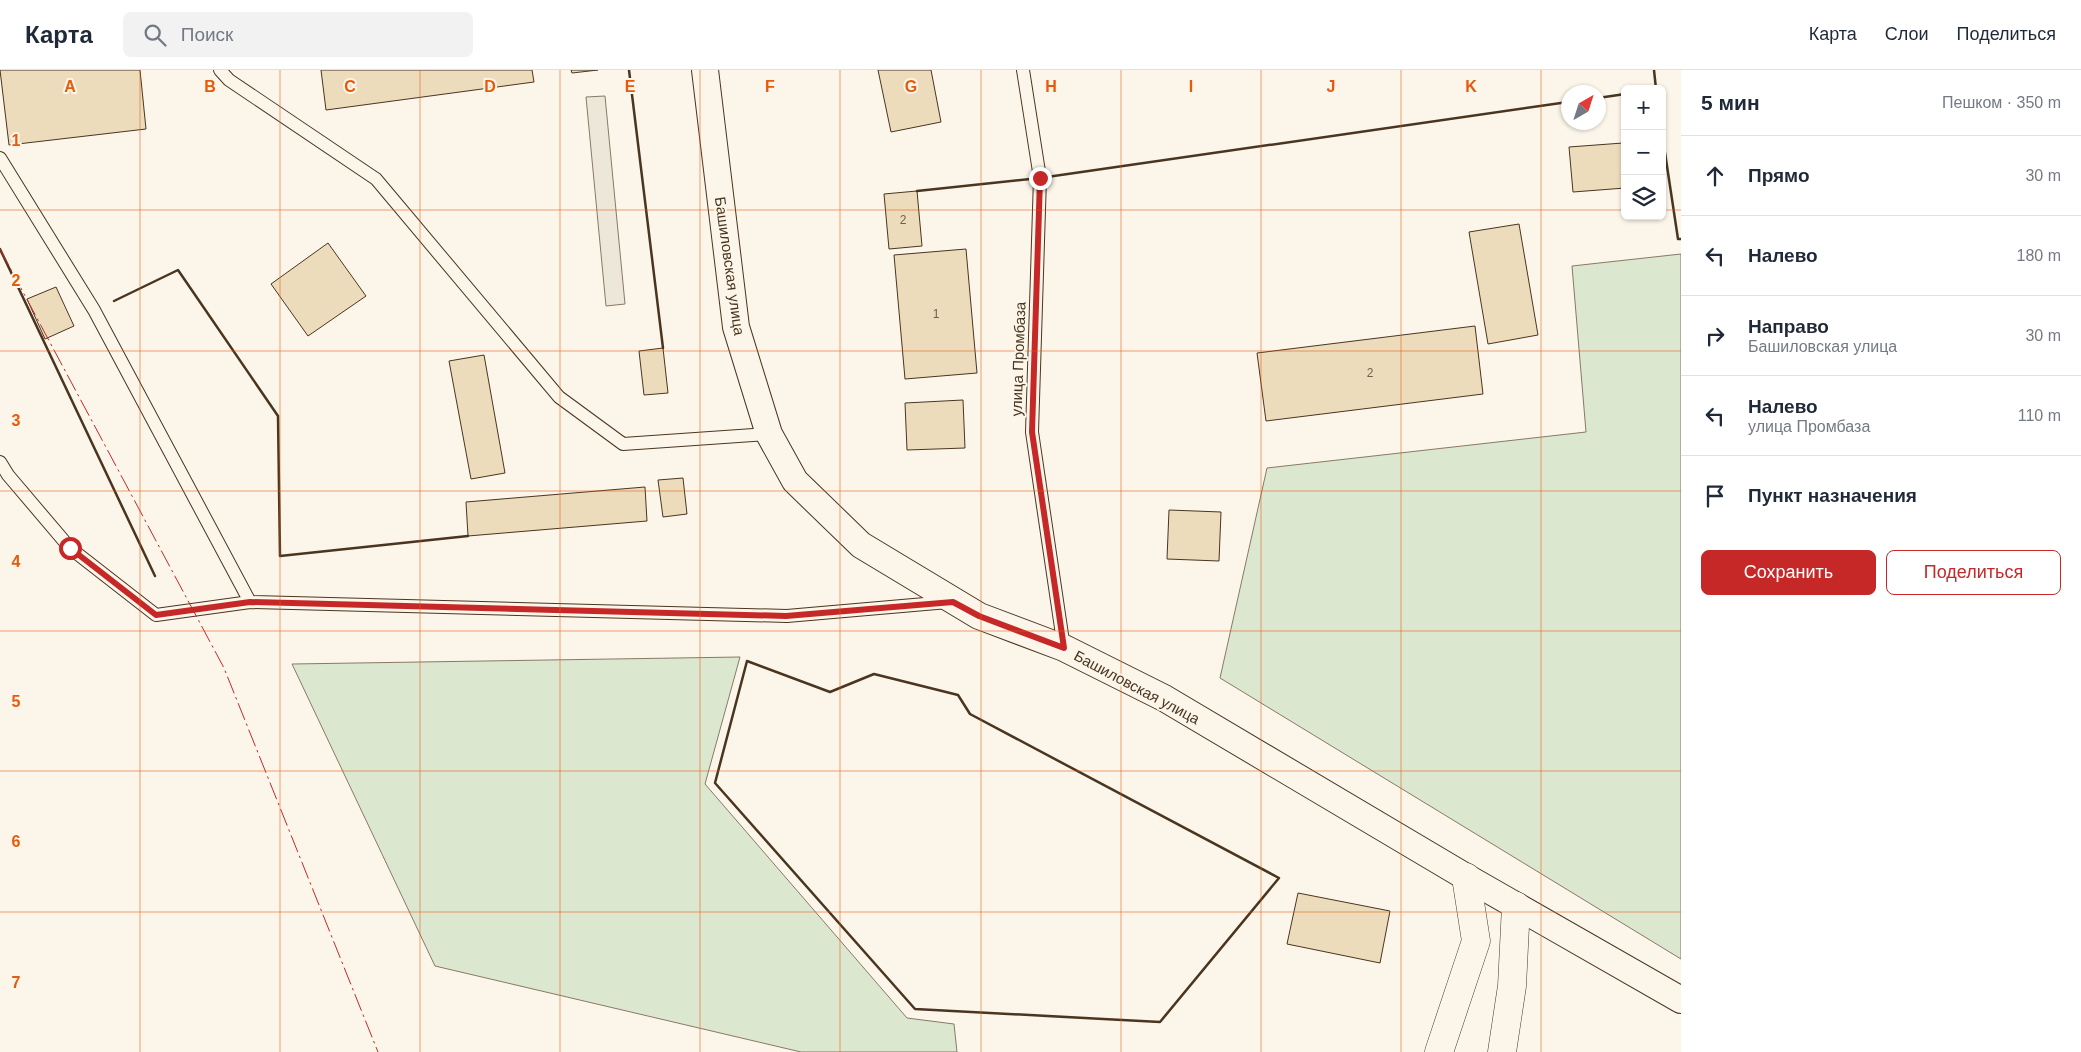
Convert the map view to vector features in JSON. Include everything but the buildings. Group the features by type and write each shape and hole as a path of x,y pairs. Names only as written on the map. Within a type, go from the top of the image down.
{"main road":[{"path":"1440,1052 1476,941 1466,877"},
{"path":"1502,1052 1512,986 1516,906"}],"street":[{"name":"Башиловская улица","path":"705,70 736,327 769,434 795,481 861,545 979,616 1064,648 1164,698 1466,877 1681,1000"}],"lane":[{"path":"220,70 230,80 376,180 559,397 623,444 769,434"},
{"name":"улица Промбаза","path":"1023,70 1040,178 1032,432 1064,648"},
{"path":"0,158 94,310 250,602"},
{"path":"0,462 70,548 156,615 250,602 786,616 953,602"}],"green space":[{"path":"1681,254 1681,959 1220,678 1267,468 1586,432 1572,266"},
{"path":"740,657 705,784 907,1018 954,1024 957,1052 801,1052 435,966 292,664"}],"shaded area":[{"path":"605,96 625,304 606,306 586,97"}],"wall":[{"path":"629,70 663,348"},
{"path":"1654,70 1656,85"},
{"path":"1606,97 1621,95"},
{"path":"917,191 1040,178 1561,103"},
{"path":"1666,160 1678,239 1681,239"},
{"path":"0,249 155,576"},
{"path":"114,301 178,270 278,416 280,556 468,536"},
{"path":"747,661 830,692 874,674 958,695 970,714 1279,878 1160,1022 915,1009 715,783 747,661"}],"power":[{"path":"0,249 224,668 378,1052"}],"route":[{"path":"70,548 156,615 250,602 786,616 953,602 979,616 1064,648 1032,432 1040,178"}]}
